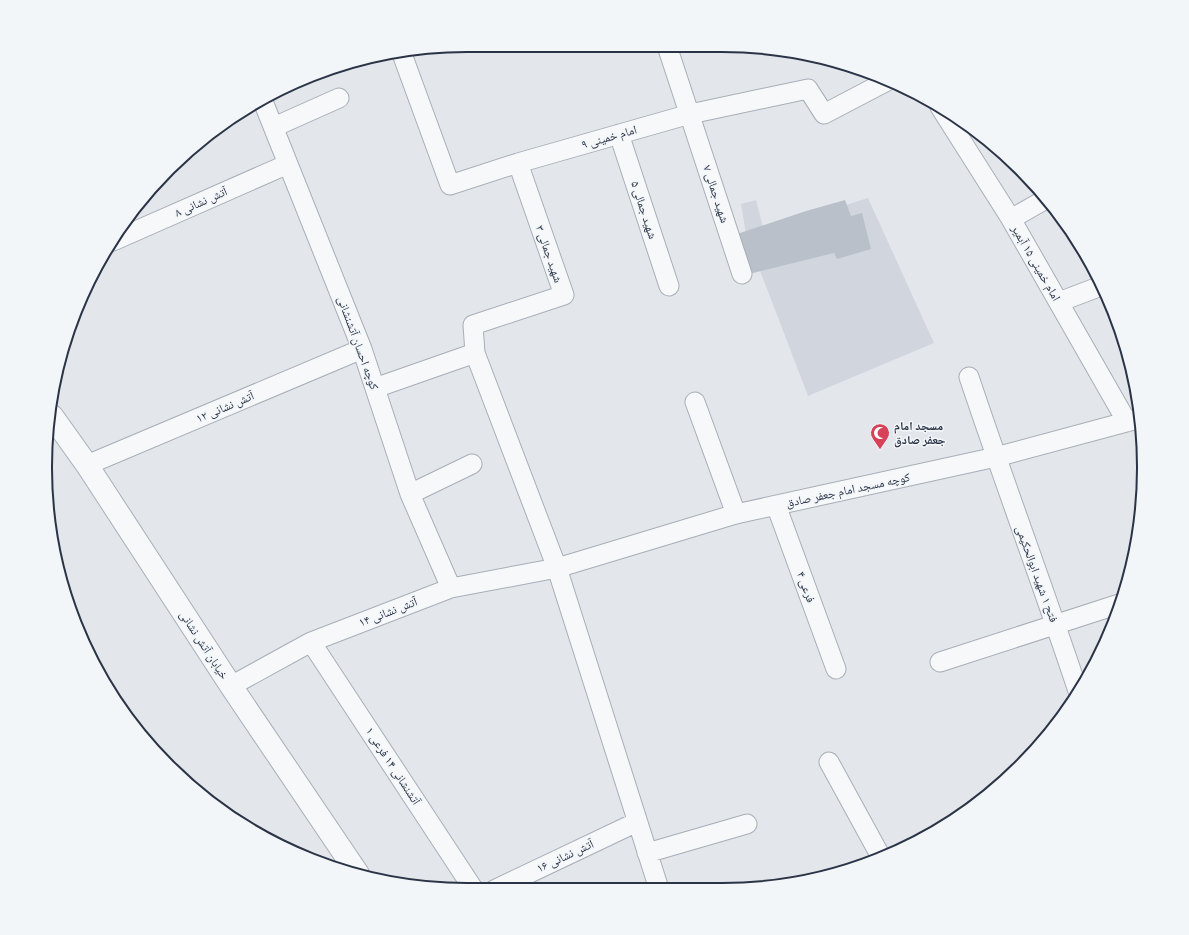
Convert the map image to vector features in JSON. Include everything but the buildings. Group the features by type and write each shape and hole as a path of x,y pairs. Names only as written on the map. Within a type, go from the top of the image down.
{"street":[{"name":"شهید جمالی ۷","path":"669,52 742,274"},
{"name":"امام خمینی ۹","path":"403,57 450,185 518,162 690,114 808,89 824,114 881,84"},
{"path":"274,127 339,98"},
{"name":"کوچه احسان آتشنشانی","path":"265,105 362,349 410,494 451,588"},
{"name":"امام خمینی ۱۵ آبمیر","path":"948,120 1011,219 1058,302 1134,420"},
{"name":"شهید جمالی ۵","path":"619,134 669,286"},
{"name":"شهید جمالی ۳","path":"476,353 473,325 564,295 518,162"},
{"name":"آتش نشانی ۸","path":"122,238 288,164"},
{"path":"1011,219 1041,202"},
{"path":"1058,302 1096,288"},
{"name":"آتش نشانی ۱۲","path":"87,465 362,349"},
{"path":"375,388 476,353 556,568 657,883"},
{"name":"فتح ۱ شهید ابوالحکیمی","path":"969,377 1076,684"},
{"path":"695,402 736,514"},
{"name":"خیابان آتش نشانی","path":"55,420 87,465 230,686 353,867"},
{"name":"کوچه مسجد امام جعفر صادق","path":"556,568 736,514 996,457 1134,420"},
{"path":"410,494 472,464"},
{"name":"فرعی ۴","path":"776,505 836,669"},
{"name":"آتش نشانی ۱۴","path":"230,686 311,642 451,588 556,568"},
{"path":"940,662 1113,606"},
{"name":"آتشنشانی ۱۴ فرعی ۱","path":"311,642 469,883"},
{"path":"829,762 878,852"},
{"name":"آتش نشانی ۱۶","path":"509,883 637,822"},
{"path":"647,853 747,824"}],"shaded area":[{"path":"868,198 934,343 808,396 746,234 741,204 756,200 764,231"}],"place":[{"name":"مسجد امام جعفر صادق","path":"880,450"}]}
